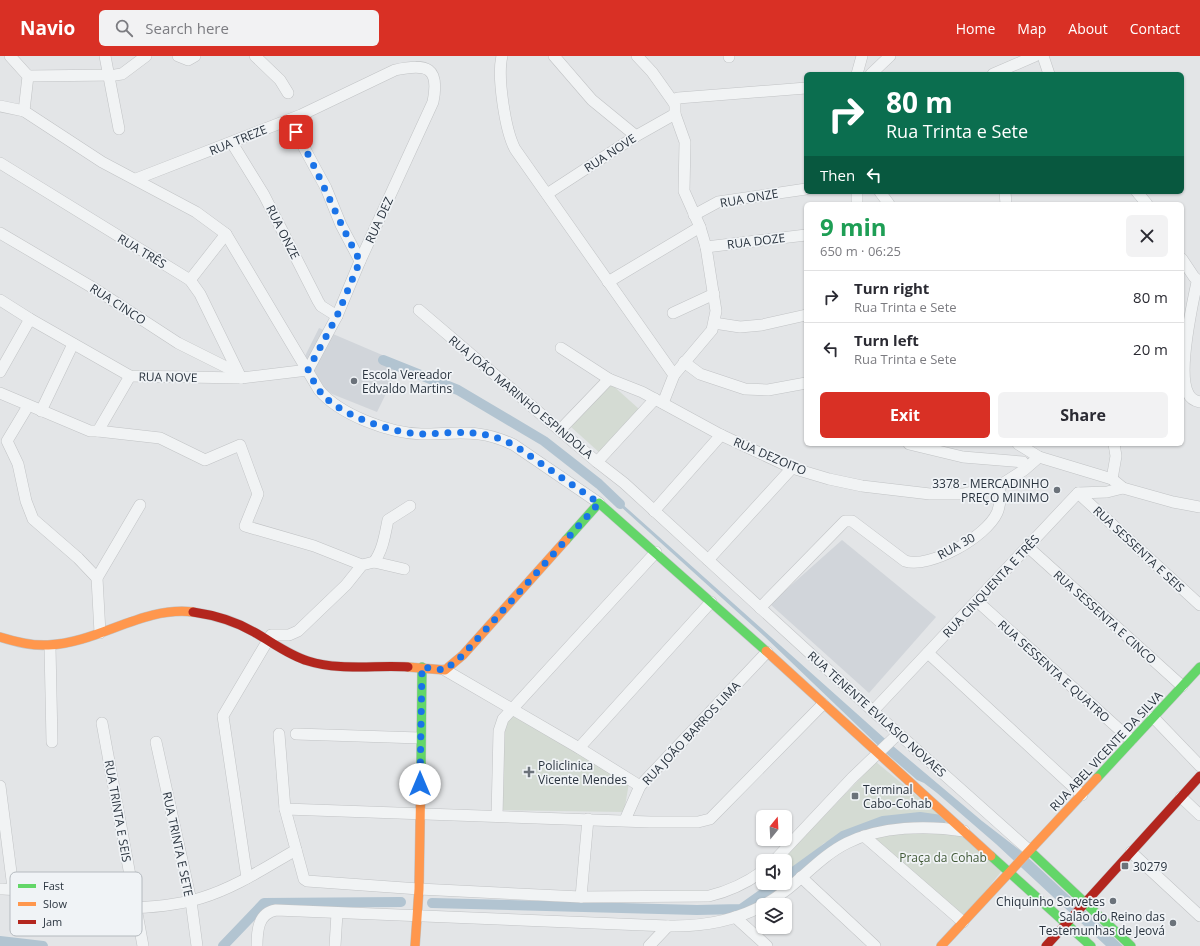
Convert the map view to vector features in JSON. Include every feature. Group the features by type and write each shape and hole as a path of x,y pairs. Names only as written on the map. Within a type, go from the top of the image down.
{"street":[{"path":"10,56 28,76 109,76 122,74 146,56"},
{"path":"105,56 119,129"},
{"path":"178,56 188,60 195,56"},
{"path":"254,56 280,80 288,93"},
{"path":"502,56 500,72 510,140 546,194 674,375"},
{"path":"554,56 592,100 636,136"},
{"path":"597,462 659,401 674,375 712,330 716,311 706,247 700,227 684,191 685,142 674,105 652,72 637,56"},
{"path":"858,72 862,56"},
{"path":"873,72 890,56"},
{"path":"998,72 1035,56"},
{"path":"1043,56 1048,72"},
{"name":"RUA TREZE","path":"136,179 289,120 355,91 395,70 410,66 427,69"},
{"name":"RUA DEZ","path":"308,370 337,316 360,261 433,102 436,82 427,69"},
{"path":"24,111 28,76"},
{"name":"RUA NOVE","path":"546,194 636,136 674,105 678,98 804,88"},
{"path":"0,106 24,111 102,162 196,212 226,234 319,390 326,399 340,409 374,424 420,434 468,432 499,437 514,445 599,503 656,552 823,704 879,752 964,831 1013,869 1070,920 1091,946"},
{"path":"289,120 326,188 341,225 360,261"},
{"name":"RUA ONZE","path":"232,143 264,195 319,303 337,316"},
{"name":"RUA TRÊS","path":"0,163 190,280 200,294 240,376"},
{"name":"RUA ONZE","path":"694,215 722,201 804,189"},
{"path":"1139,194 1145,202"},
{"path":"608,282 700,227"},
{"name":"RUA CINCO","path":"0,233 95,289 178,343 240,376"},
{"path":"190,280 226,234"},
{"name":"RUA DOZE","path":"706,247 804,235"},
{"path":"1184,262 1199,282 1187,301 1187,337 1184,369 1187,393 1191,398 1200,402"},
{"path":"672,313 714,294"},
{"name":"RUA NOVE","path":"0,300 30,319 130,376 240,376 308,370"},
{"name":"RUA JOÃO MARINHO ESPINDOLA","path":"419,310 597,462 624,483"},
{"path":"714,323 748,326 762,325 804,316"},
{"path":"0,372 30,319"},
{"path":"41,411 73,344"},
{"name":"RUA DEZOITO","path":"560,348 609,379 642,392 721,435 792,468 829,479 862,486 930,494 963,494 999,486 1024,470 1039,457"},
{"path":"684,362 700,374 745,389 768,390 804,383"},
{"path":"98,430 130,376"},
{"path":"560,430 609,379"},
{"path":"0,393 90,431 98,430 156,437 169,441 206,460 240,445 258,494 245,526 314,546 362,566"},
{"path":"28,406 7,441 18,464 26,501 33,519 78,558 97,578"},
{"path":"654,511 721,435"},
{"path":"917,446 963,458 1023,462"},
{"path":"1021,446 1039,457 1112,479 1122,488 1166,501 1199,508"},
{"path":"1112,479 1116,456 1114,446"},
{"path":"708,560 792,468"},
{"name":"RUA TENENTE EVILASIO NOVAES","path":"624,483 873,712 894,738 1028,853 1131,946"},
{"name":"RUA 30","path":"760,608 845,521 852,521 905,561 915,563 948,553 976,536 988,525 997,514 999,506 999,486"},
{"path":"1078,493 1107,492 1122,488"},
{"name":"RUA CINQUENTA E TRÊS","path":"873,712 1078,493"},
{"name":"RUA SESSENTA E SEIS","path":"1078,493 1200,605"},
{"path":"445,670 463,655 599,503"},
{"path":"100,634 97,578 140,504"},
{"path":"374,562 379,556 388,520 410,506"},
{"name":"RUA SESSENTA E CINCO","path":"1028,547 1182,686"},
{"path":"497,816 499,731 503,719 656,552"},
{"path":"247,878 223,716 273,634 288,635 298,632 346,586 362,566 374,562 404,569"},
{"name":"RUA SESSENTA E QUATRO","path":"977,601 1131,740"},
{"path":"579,748 711,602"},
{"path":"0,637 32,646 50,647 100,634 147,616 166,612 184,611 209,615 236,623 300,659 317,664 422,667 445,670 579,748 640,786"},
{"path":"50,647 52,742"},
{"name":"RUA JOÃO BARROS LIMA","path":"625,820 640,786 767,652"},
{"path":"928,653 1082,795"},
{"path":"415,946 419,889 422,667"},
{"name":"RUA ABEL VICENTE DA SILVA","path":"941,946 1200,667"},
{"path":"285,809 650,822 698,822 710,819 823,704"},
{"path":"1153,717 1200,766"},
{"name":"RUA TRINTA E SEIS","path":"102,723 129,872"},
{"path":"279,734 285,809 305,880 419,889 581,896 709,896 744,885 756,876"},
{"path":"296,734 420,738"},
{"path":"781,854 894,738"},
{"name":"RUA TRINTA E SETE","path":"156,742 191,901 197,946"},
{"path":"1046,946 1200,776"},
{"path":"0,786 11,872"},
{"path":"1181,797 1200,815"},
{"path":"581,896 588,820"},
{"path":"256,946 261,919 267,913 276,910 416,917 668,926 707,924 735,917 771,900 835,850 864,836 891,831 914,829 941,828 964,831"},
{"path":"864,836 963,922"},
{"path":"142,907 191,901 247,878 296,850"},
{"path":"1131,852 1200,916"},
{"path":"801,877 875,946"},
{"path":"0,889 10,888"},
{"path":"335,946 337,912"},
{"path":"735,917 767,946"},
{"path":"653,945 668,926"},
{"name":"RUA TRINTA E SEIS","path":"141,936 143,946"}],"shaded area":[{"name":"Escola Vereador Edvaldo Martins","path":"319,328 401,363 377,412 332,394 299,368"},
{"path":"842,540 936,617 869,693 770,604"}],"green space":[{"path":"610,383 639,409 600,453 571,427"},
{"path":"513,715 629,783 624,812 497,810 501,722"},
{"name":"Praça da Cohab","path":"876,762 1004,868 965,917 866,832 824,843 792,873 792,854 788,854"}],"water":[{"path":"611,494 893,746 982,821 1021,851 1123,946 1106,946 996,844 937,793 924,783 917,780 887,754 764,636 609,496"}],"waterway":[{"path":"383,360 458,390 544,441 599,484 620,504"},
{"path":"792,873 843,836 883,821 920,817 941,820"},
{"path":"432,903 697,910 741,909 768,890"},
{"path":"223,946 264,903 401,902"},
{"path":"0,941 43,946"}],"traffic: fast":[{"path":"566,540 599,503 766,651"},
{"path":"421,768 422,667"},
{"path":"1097,778 1200,667"},
{"path":"1030,851 1131,946"},
{"path":"991,856 1091,946"}],"traffic: slow":[{"path":"408,667 445,670 463,655 566,540"},
{"path":"0,637 36,645 67,643 156,614 193,612"},
{"path":"766,651 991,856"},
{"path":"415,946 419,889 421,768"},
{"path":"941,946 1097,778"}],"traffic: jam":[{"path":"193,612 232,622 254,632 280,648 308,661 345,667 408,667"},
{"path":"1046,946 1200,776"}],"place":[{"name":"Escola Vereador Edvaldo Martins","path":"354,381"},
{"name":"3378 - MERCADINHO PREÇO MINIMO","path":"1057,490"},
{"name":"Policlinica Vicente Mendes","path":"529,772"},
{"name":"Terminal Cabo-Cohab","path":"855,796"},
{"name":"30279","path":"1125,866"},
{"name":"Chiquinho Sorvetes","path":"1113,901"},
{"name":"Salão do Reino das Testemunhas de Jeová","path":"1173,923"}],"route":[{"path":"296,132 326,188 341,225 360,261 337,316 320,345 308,370 319,390 326,399 340,409 374,424 393,429 420,434 468,432 499,437 514,445 599,503 463,655 445,670 422,667 420,784"}]}
